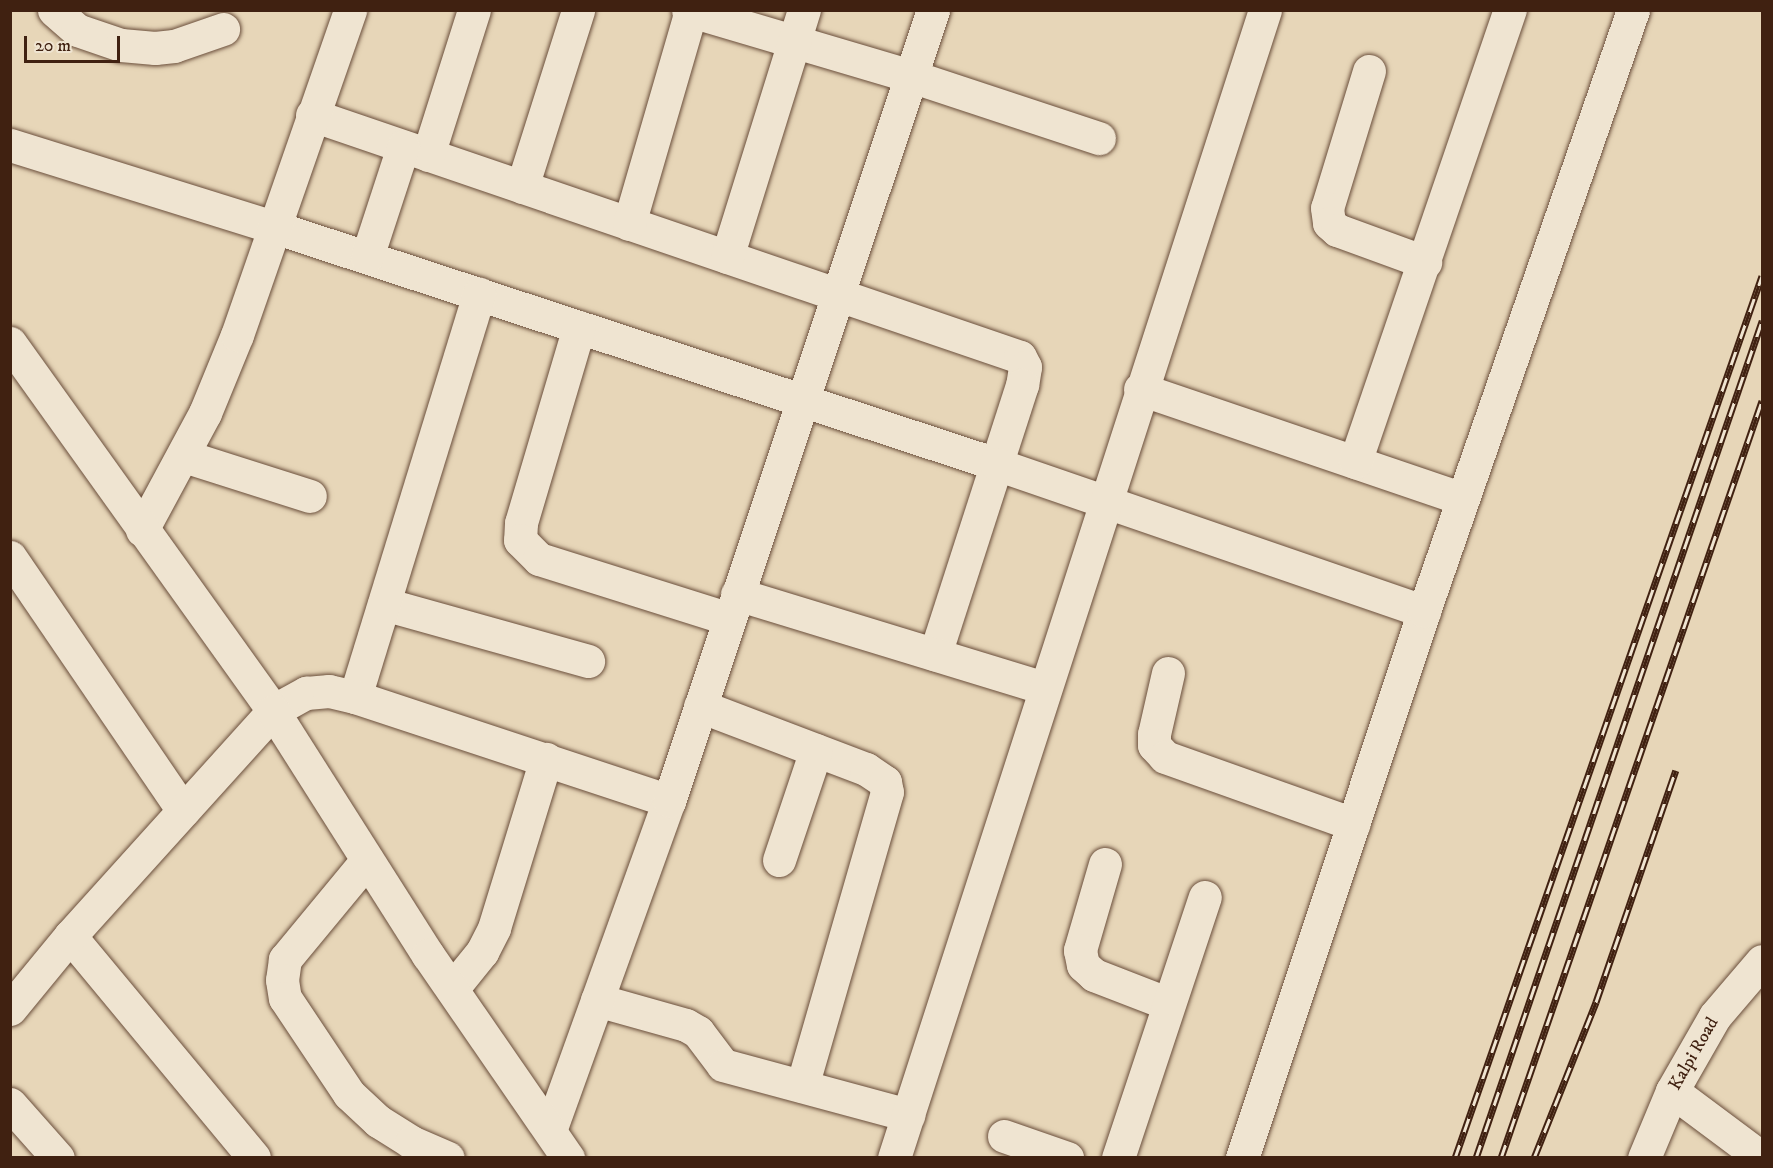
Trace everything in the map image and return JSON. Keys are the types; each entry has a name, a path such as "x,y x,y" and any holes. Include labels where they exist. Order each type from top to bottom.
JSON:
{"street":[{"path":"142,530 184,456 237,334 350,10"},
{"path":"367,257 415,151 474,10"},
{"path":"522,187 578,10"},
{"path":"727,257 804,10"},
{"path":"551,1128 669,801 933,10"},
{"path":"894,1158 1264,10"},
{"path":"1355,462 1510,10"},
{"path":"1242,1158 1424,611 1633,10"},
{"path":"56,11 77,30 98,38 155,48 223,28"},
{"path":"629,224 690,11 911,76 1099,138"},
{"path":"1369,70 1327,208 1329,223 1337,230 1425,262"},
{"path":"312,116 1020,357 1025,368 1022,385 935,654"},
{"path":"10,146 367,257 996,464 1424,611"},
{"path":"355,697 479,294"},
{"path":"579,327 521,523 520,540 526,550 539,559 935,654 1046,688"},
{"path":"10,343 273,711 452,989 551,1128 568,1158"},
{"path":"1140,389 1463,499"},
{"path":"184,456 310,496"},
{"path":"10,557 183,811"},
{"path":"384,604 588,660"},
{"path":"1168,673 1154,734 1154,745 1164,757 1353,824"},
{"path":"10,1010 70,936 273,711 306,693 329,691 355,697 669,801"},
{"path":"700,706 878,775 887,792 802,1086"},
{"path":"779,860 816,750"},
{"path":"452,989 482,952 494,928 546,759"},
{"path":"367,860 300,936 285,959 285,998 349,1094 387,1127 448,1158"},
{"path":"1106,864 1080,950 1083,965 1094,975 1169,1004"},
{"path":"1118,1158 1205,897"},
{"path":"70,936 254,1158"},
{"name":"Kalpi Road","path":"1644,1158 1672,1091 1715,1016 1762,962"},
{"path":"597,1000 686,1025 698,1032 723,1065 908,1115"},
{"path":"1672,1091 1762,1158"},
{"path":"10,1104 58,1158"},
{"path":"1004,1136 1067,1158"}],"railway":[{"path":"1455,1158 1762,276"},
{"path":"1476,1158 1762,321"},
{"path":"1501,1158 1762,401"},
{"path":"1534,1158 1596,1002 1676,770"}]}
